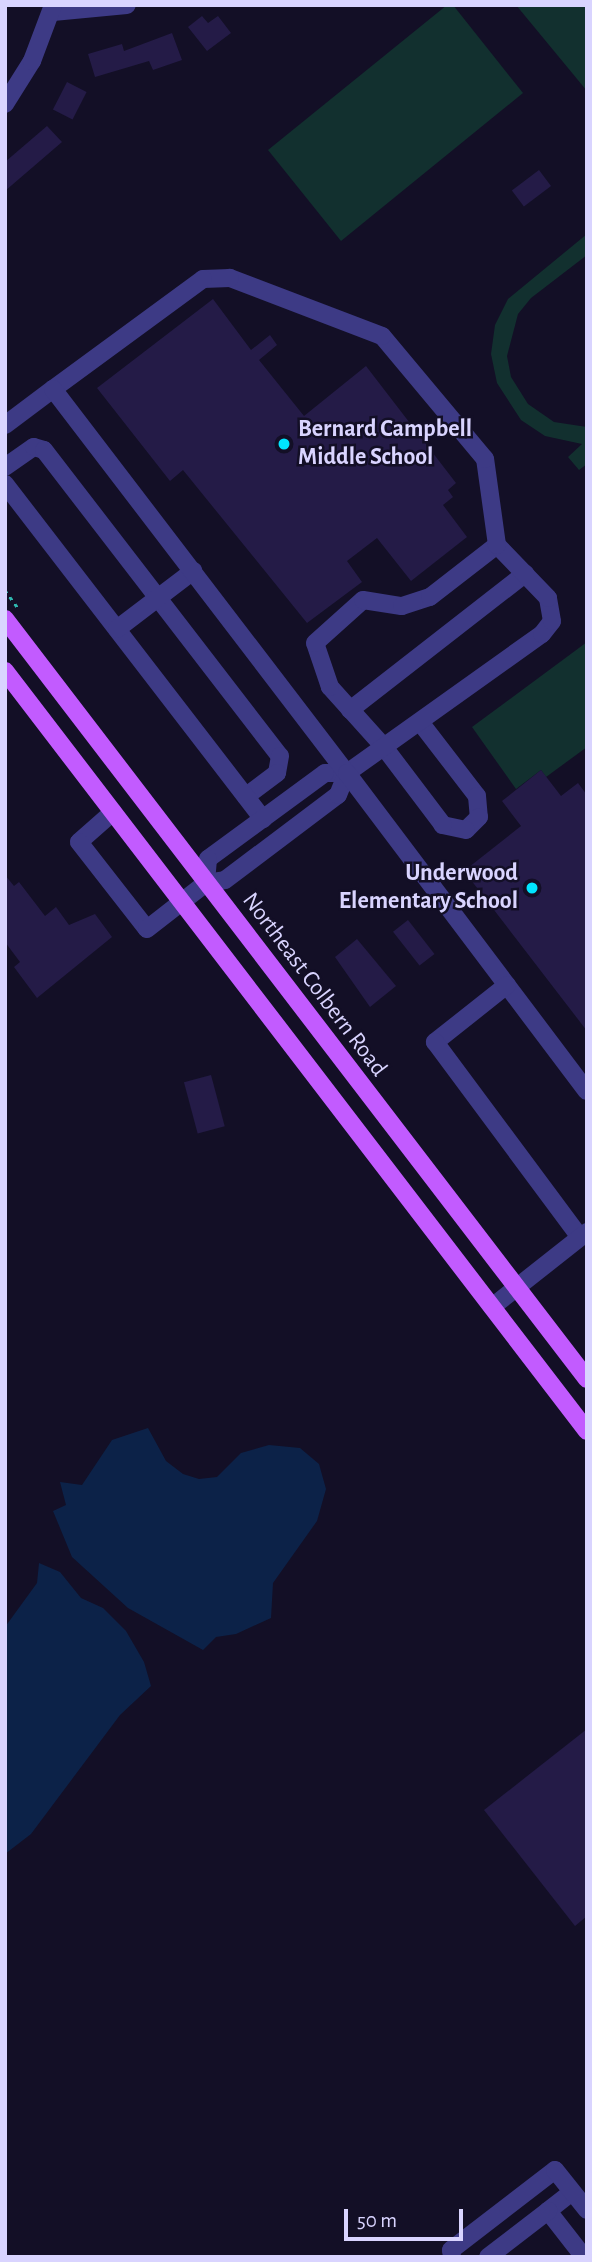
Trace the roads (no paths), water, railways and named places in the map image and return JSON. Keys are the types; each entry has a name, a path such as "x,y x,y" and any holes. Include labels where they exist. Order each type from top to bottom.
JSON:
{"main road":[{"name":"Northeast Colbern Road","path":"5,619 587,1379"},
{"path":"5,671 587,1431"}],"street":[{"path":"5,104 32,61 53,8 127,5"},
{"path":"5,425 203,279 230,278 382,336 485,460 497,545 548,598 552,621 542,634 347,773 338,795 225,880 206,883 147,929 79,842 113,812"},
{"path":"53,388 587,1091"},
{"path":"5,467 34,447 44,450 280,756 277,773 246,796"},
{"path":"5,484 263,819"},
{"path":"419,722 477,796 480,807 473,825 459,831 443,825 384,747 330,687 316,643 336,620 363,600 402,606 430,597 497,545"},
{"path":"117,629 192,571"},
{"path":"346,706 525,574"},
{"path":"206,883 208,859 325,773 347,773"},
{"path":"492,1307 584,1235 435,1042 507,985"},
{"path":"452,2257 451,2250 555,2170 587,2210"},
{"path":"488,2257 572,2192"},
{"path":"548,2211 584,2257"}],"water":[{"path":"148,1428 166,1461 183,1474 199,1479 217,1477 241,1453 269,1445 300,1448 319,1464 326,1489 317,1521 273,1583 271,1618 236,1634 216,1637 203,1650 128,1608 72,1557 53,1511 66,1505 60,1482 82,1485 112,1440"},
{"path":"39,1563 60,1572 81,1598 103,1608 126,1631 144,1662 151,1686 120,1715 31,1834 5,1854 5,1627 37,1583"}],"place":[{"name":"Bernard Campbell Middle School","path":"284,444"},
{"name":"Underwood Elementary School","path":"532,888"}]}
